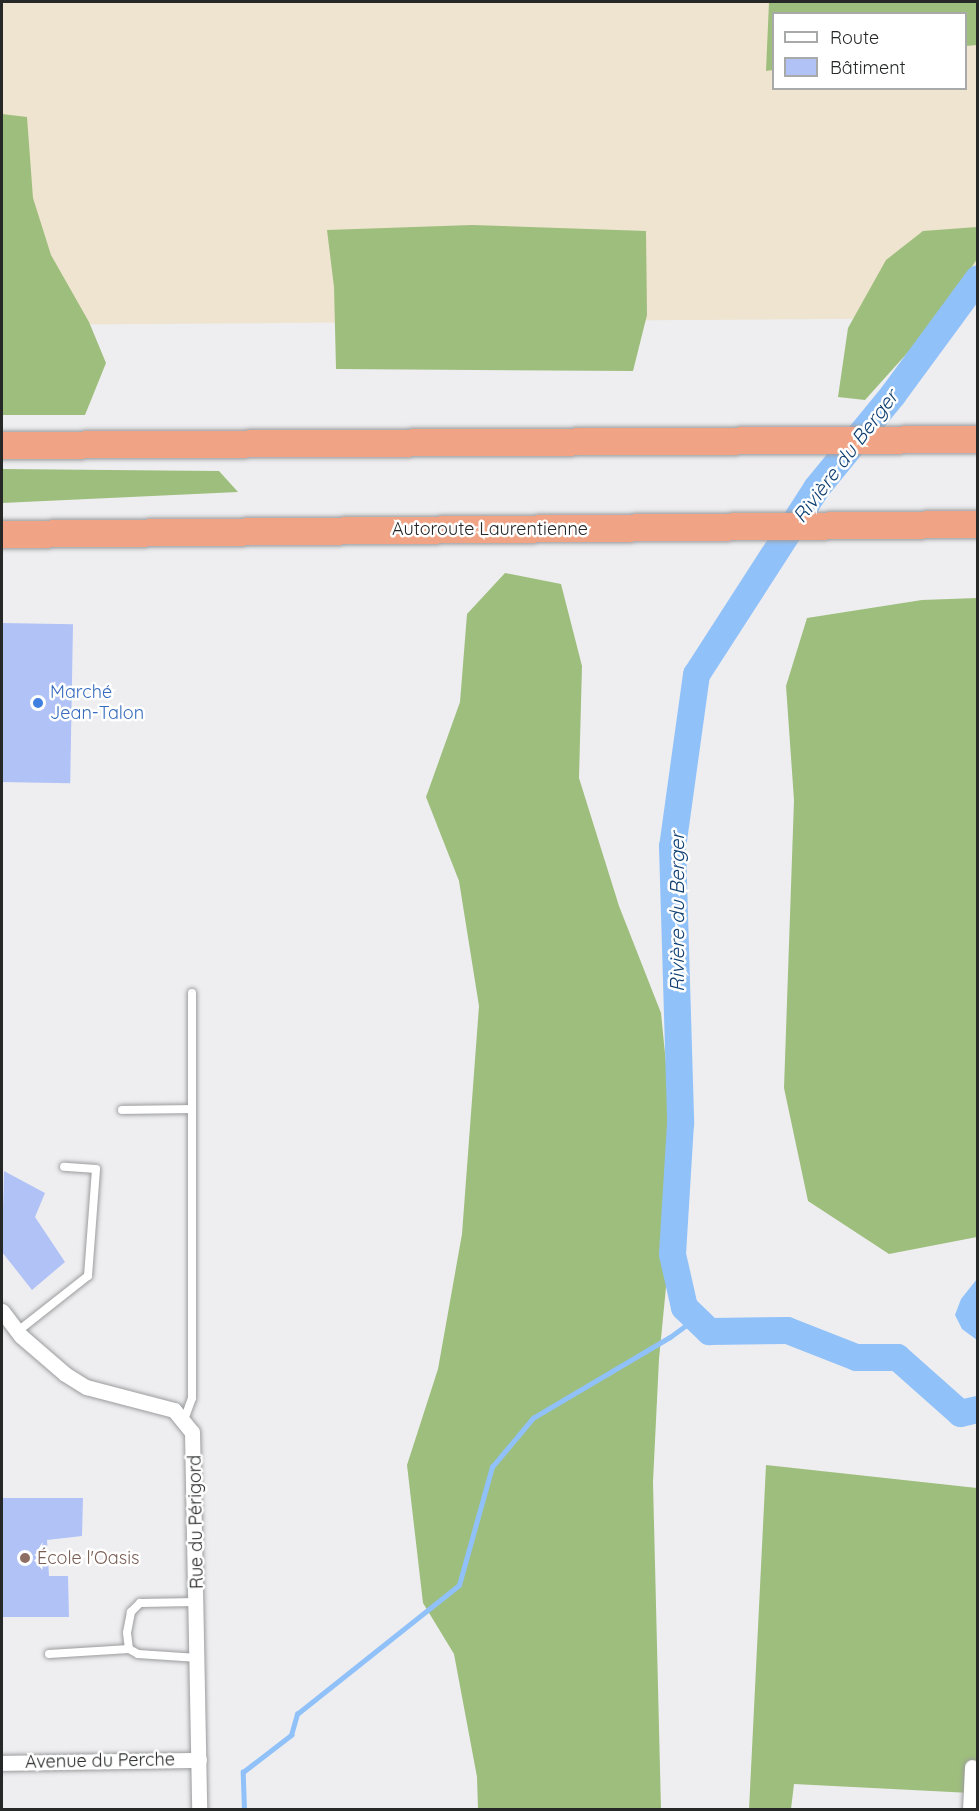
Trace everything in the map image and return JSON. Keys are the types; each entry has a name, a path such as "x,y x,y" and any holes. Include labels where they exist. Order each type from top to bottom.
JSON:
{"highway":[{"path":"2,445 978,439"},
{"name":"Autoroute Laurentienne","path":"2,534 978,524"}],"street":[{"path":"2,1311 44,1358 87,1387 174,1410 184,1420"},
{"name":"Rue du Périgord","path":"184,1420 192,1432 195,1446 199,1809"},
{"name":"Avenue du Perche","path":"2,1763 199,1760"},
{"path":"970,1809 972,1767"}],"lane":[{"path":"184,1420 192,1398 190,1109 192,993"},
{"path":"122,1110 190,1109"},
{"path":"18,1331 88,1276 96,1169 63,1167"},
{"path":"129,1649 128,1622 140,1603 197,1602"},
{"path":"49,1654 129,1649 138,1653 198,1658"}],"shaded area":[{"path":"2,2 977,2 977,283 952,318 2,325"}],"green space":[{"path":"769,2 977,2 977,45 967,46 967,12 772,12 772,70 766,71"},
{"path":"2,114 27,117 33,198 51,255 89,322 106,363 85,415 2,415"},
{"path":"472,225 646,231 647,315 633,371 336,369 334,287 327,230"},
{"path":"977,227 977,259 936,321 865,400 838,397 848,328 886,260 923,231"},
{"path":"2,469 219,471 238,492 2,503"},
{"path":"505,573 561,584 582,666 579,778 619,906 661,1013 677,1174 659,1359 653,1482 661,1809 478,1809 477,1777 454,1654 423,1603 407,1465 438,1369 462,1234 479,1006 459,881 426,797 460,702 467,614"},
{"path":"977,598 977,1237 889,1254 808,1201 784,1088 794,800 786,686 807,618 922,600"},
{"path":"766,1465 977,1488 978,1767 971,1793 794,1784 791,1809 749,1810"}],"water":[{"path":"977,1279 977,1340 962,1329 955,1315 961,1299"}],"building":[{"name":"Marché Jean-Talon","path":"2,623 73,624 70,783 2,782"},
{"path":"4,1171 45,1193 35,1217 65,1262 32,1290 2,1252"},
{"name":"École l'Oasis","path":"2,1498 83,1498 82,1536 47,1540 49,1576 68,1576 69,1617 2,1617"}],"waterway":[{"name":"Rivière du Berger","path":"978,278 892,395 816,488 696,674 672,846 680,1123 672,1254 684,1307 709,1331 787,1330 856,1357 897,1357 960,1413 978,1409"},
{"path":"244,1810 243,1772 291,1735 297,1714 459,1585 492,1467 533,1418 670,1337 696,1318"}],"place":[{"name":"Marché Jean-Talon","path":"38,703"},
{"name":"École l'Oasis","path":"25,1558"}]}
